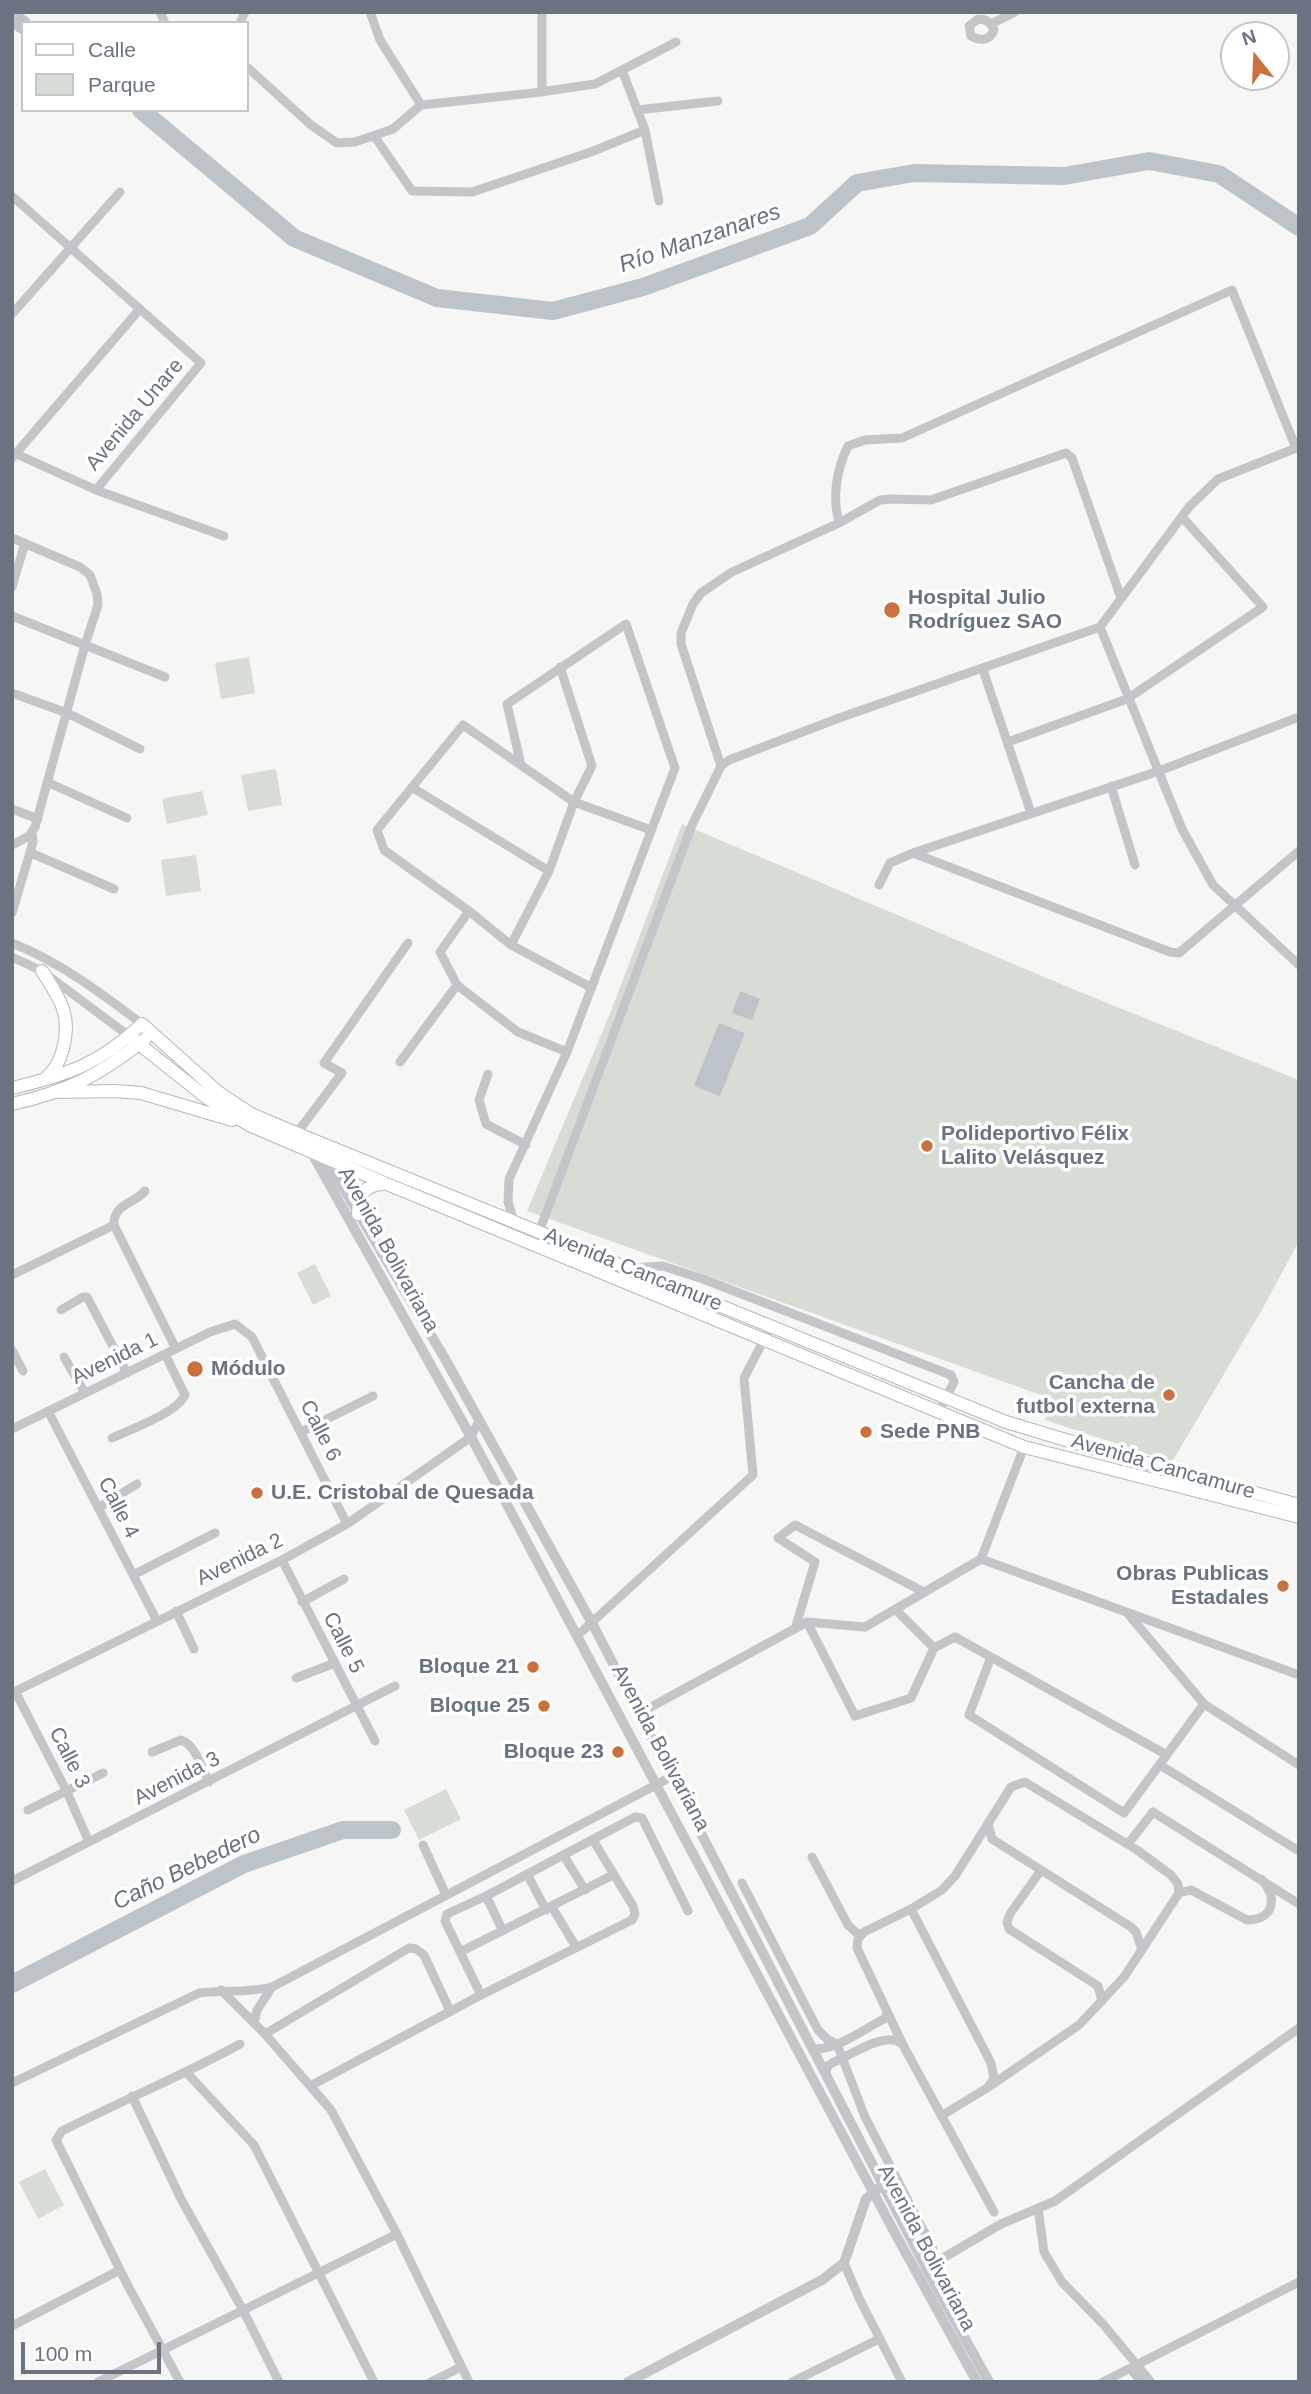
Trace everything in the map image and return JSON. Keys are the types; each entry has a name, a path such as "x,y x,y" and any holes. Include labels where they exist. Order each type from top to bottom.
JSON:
{"main road":[{"path":"42,971 60,999 67,1027 62,1055 54,1071 43,1081"},
{"name":"Avenida Cancamure","path":"142,1024 218,1092 251,1114 300,1134 326,1159 1024,1447 1299,1517"},
{"path":"12,1104 84,1082 135,1039 142,1024"},
{"path":"12,1088 75,1071 135,1039 152,1034"},
{"name":"Avenida Cancamure","path":"135,1039 207,1098 249,1125 514,1221 1006,1422 1299,1505"},
{"path":"54,1092 141,1093 249,1125"},
{"path":"358,1214 363,1191 369,1186 387,1184"}],"street":[{"path":"370,12 380,40 421,105"},
{"path":"542,12 542,92"},
{"path":"991,23 1014,12"},
{"path":"248,68 312,125 337,143 355,142 393,129 421,105 595,84 676,42"},
{"path":"622,70 645,130 659,201"},
{"path":"637,110 718,101"},
{"path":"374,137 412,191 472,192 591,152 645,130"},
{"path":"12,314 120,192"},
{"path":"12,197 139,310 13,455 96,490 224,536"},
{"path":"539,1232 692,825 722,766 737,756 839,718 1100,627 1181,517 1218,479 1297,447 1232,290 902,438 865,440 848,446 835,481 835,509 839,523"},
{"name":"Avenida Unare","path":"96,490 201,363 139,310"},
{"path":"722,766 681,644 681,633 693,604 701,593 732,572 839,523 880,500 931,500 1066,453 1072,458 1121,598"},
{"path":"1008,742 1128,699 1263,607 1181,517"},
{"path":"12,538 80,567 90,575 95,584 98,605 38,818 32,832 12,845"},
{"path":"12,587 25,542"},
{"path":"12,616 165,677"},
{"path":"514,1221 508,1202 509,1179 567,1052 675,768 626,624 507,704 521,765"},
{"path":"1100,627 1194,853 1213,885 1299,965"},
{"path":"511,945 549,871 592,765 560,667"},
{"path":"983,670 1031,813"},
{"path":"12,693 67,713 139,749"},
{"path":"879,885 890,863 913,853 1159,771 1299,717"},
{"path":"592,988 511,945 384,849 377,830 463,725 575,802 651,830"},
{"path":"48,783 127,818"},
{"path":"1111,786 1135,865"},
{"path":"413,788 549,871"},
{"path":"12,809 38,818"},
{"path":"12,913 31,853 34,838 32,832"},
{"path":"913,853 1170,952 1179,953 1299,851"},
{"path":"31,853 114,889"},
{"path":"469,911 440,952 457,985 518,1032 567,1052"},
{"name":"Avenida Cancamure","path":"12,943 45,956 142,1024"},
{"path":"300,1134 341,1073 324,1063 408,943"},
{"name":"Avenida Cancamure","path":"12,957 42,971 135,1039"},
{"path":"400,1062 457,985"},
{"path":"488,1074 479,1100 486,1124 526,1144"},
{"name":"Avenida Bolivariana","path":"313,1147 578,1634 977,2382"},
{"name":"Avenida Bolivariana","path":"326,1159 489,1438 592,1623 926,2267 989,2382"},
{"path":"145,1191 139,1198 119,1209 114,1216 114,1225 176,1349"},
{"path":"12,1275 114,1225"},
{"path":"591,1268 597,1255"},
{"path":"628,1268 663,1266 704,1279 951,1375 954,1382 939,1411"},
{"path":"61,1310 83,1297 88,1297 127,1373"},
{"name":"Avenida 1","path":"12,1429 210,1332 234,1324"},
{"name":"Calle 6","path":"234,1324 252,1337 347,1524"},
{"path":"578,1634 753,1475 744,1378 771,1326"},
{"path":"12,1350 23,1371"},
{"path":"112,1438 171,1410 184,1399 185,1395 165,1354"},
{"path":"64,1357 85,1392"},
{"path":"301,1432 373,1396"},
{"name":"Calle 4","path":"48,1412 157,1621"},
{"path":"479,1421 471,1437 489,1438"},
{"name":"Avenida 2","path":"14,1692 282,1560 347,1524 471,1437"},
{"path":"638,1714 807,1622 865,1627 981,1559 1024,1447"},
{"path":"1091,1464 1096,1449"},
{"path":"98,1508 137,1484"},
{"path":"795,1629 815,1562 778,1538 795,1525 924,1592"},
{"path":"133,1575 215,1533"},
{"path":"981,1559 1299,1675"},
{"name":"Calle 5","path":"282,1560 374,1741"},
{"path":"302,1602 344,1579"},
{"path":"895,1609 934,1648"},
{"path":"176,1611 194,1649"},
{"path":"1127,1612 1205,1704 1299,1765"},
{"path":"807,1622 855,1716 911,1698 934,1648 955,1637 1167,1755"},
{"path":"991,1657 969,1715 1124,1813 1205,1704"},
{"path":"296,1678 335,1662"},
{"name":"Avenida 3","path":"12,1881 396,1686"},
{"name":"Calle 3","path":"14,1692 66,1790 89,1842"},
{"path":"152,1752 185,1740 192,1747 209,1782"},
{"path":"1160,1765 1299,1851"},
{"path":"27,1810 103,1773"},
{"path":"12,2083 199,1993 221,1990 244,1992 272,1987 671,1777"},
{"path":"941,2116 988,2088 1079,2025 1124,1977 1179,1893 1178,1884 1171,1875 1128,1844 1026,1782 1011,1787 956,1875 942,1890 873,1927 860,1936 857,1948 903,2045 941,2116 994,2212"},
{"path":"1128,1844 1153,1812 1299,1904"},
{"path":"481,1995 444,1917 635,1817 642,1818 688,1911"},
{"path":"988,1824 992,1839"},
{"path":"978,1841 992,1839 1136,1932 1142,1950"},
{"path":"312,2085 481,1995 632,1920 635,1914 633,1906 593,1840"},
{"path":"423,1845 446,1895"},
{"path":"564,1856 585,1890"},
{"path":"812,1857 848,1925 860,1936"},
{"path":"1041,1870 1010,1914 1007,1922 1009,1929 1098,1986 1102,2001"},
{"path":"527,1874 576,1947"},
{"path":"460,1952 613,1875"},
{"path":"1179,1893 1191,1890 1252,1921 1262,1917 1272,1904 1272,1893 1261,1879"},
{"path":"742,1883 818,2030 837,2044 865,2117 933,2249"},
{"path":"486,1896 503,1931"},
{"path":"911,1909 991,2063 993,2079 988,2088"},
{"path":"1136,1932 1156,1929"},
{"path":"265,2034 409,1948 424,1955 450,2011"},
{"path":"254,2023 257,2010 272,1987"},
{"path":"221,1990 312,2085 331,2110 397,2234 469,2382"},
{"path":"812,2048 824,2049 837,2044 884,2019 887,2014"},
{"path":"926,2267 1001,2224 1055,2201 1299,2028"},
{"path":"826,2074 827,2067 888,2038 899,2040 903,2045"},
{"path":"180,2382 120,2270 56,2140 62,2130 187,2073 240,2045"},
{"path":"187,2073 254,2145 374,2382"},
{"path":"132,2096 181,2199 243,2310 279,2382"},
{"path":"628,2382 822,2280 844,2263 861,2211 873,2191 884,2185"},
{"path":"1038,2208 1044,2252 1062,2282 1103,2324 1151,2382"},
{"path":"98,2382 397,2234"},
{"path":"844,2263 902,2382"},
{"path":"12,2326 120,2270"},
{"path":"1103,2382 1299,2282"},
{"path":"792,2382 879,2339"},
{"path":"431,2382 461,2367"}],"green space":[{"path":"249,657 255,693 221,699 215,663"},
{"path":"276,769 282,805 248,811 241,775"},
{"path":"202,791 208,815 167,824 162,799"},
{"name":"Polideportivo Félix Lalito Velásquez","path":"682,824 1075,990 1299,1080 1299,1241 1263,1308 1172,1462 1045,1420 1052,1399 527,1211 611,1011"},
{"path":"196,855 201,891 166,896 161,860"},
{"path":"315,1264 331,1296 313,1305 297,1273"},
{"path":"446,1789 461,1819 419,1840 404,1810"},
{"path":"45,2169 64,2205 38,2219 19,2182"}],"shaded area":[{"path":"740,991 760,999 752,1020 732,1013"},
{"path":"719,1023 745,1033 720,1096 694,1086"}],"waterway":[{"name":"Río Manzanares","path":"12,17 21,24"},
{"name":"Río Manzanares","path":"143,112 294,238 437,298 553,311 643,287 810,226 857,183 914,173 1064,176 1149,161 1219,174 1299,227"},
{"name":"Caño Bebedero","path":"12,1984 244,1864 343,1830 392,1830"},
{"path":"1132,2370 1143,2382"}],"place":[{"name":"Hospital Julio Rodríguez SAO","path":"892,610"},
{"name":"Polideportivo Félix Lalito Velásquez","path":"927,1146"},
{"name":"Módulo","path":"195,1369"},
{"name":"Cancha de futbol externa","path":"1169,1395"},
{"name":"Sede PNB","path":"866,1432"},
{"name":"U.E. Cristobal de Quesada","path":"257,1493"},
{"name":"Obras Publicas Estadales","path":"1283,1586"},
{"name":"Bloque 21","path":"533,1667"},
{"name":"Bloque 25","path":"544,1706"},
{"name":"Bloque 23","path":"618,1752"}]}
